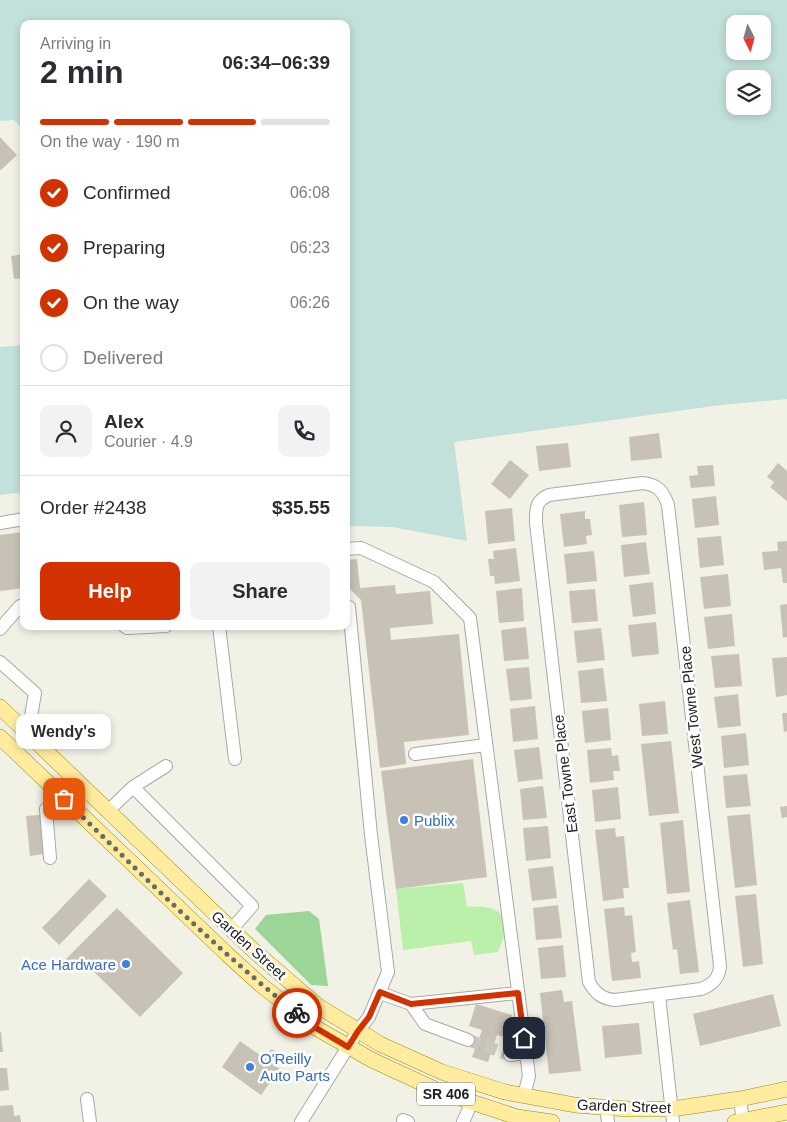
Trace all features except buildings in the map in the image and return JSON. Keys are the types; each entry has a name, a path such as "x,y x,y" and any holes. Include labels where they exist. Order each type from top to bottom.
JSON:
{"main road":[{"name":"Garden Street","path":"0,707 231,930 318,1006 380,1044 442,1072 505,1092 575,1105 607,1115 628,1109 672,1115 787,1089"},
{"name":"Garden Street","path":"2,742 260,984 316,1028 372,1060 441,1092 526,1120 552,1122"},
{"path":"53,788 83,806 98,811 108,811"},
{"path":"92,826 103,823 114,826 146,847"},
{"path":"740,1122 787,1112"}],"street":[{"name":"West Towne Place","path":"549,495 643,483 652,484 660,489 668,505 720,973 710,986 659,996"},
{"name":"East Towne Place","path":"549,495 541,498 536,508 536,523 590,982 593,989 607,1000 659,996"},
{"path":"0,523 20,520"},
{"path":"350,549 361,548 434,582 470,618 529,1076 524,1095"},
{"path":"0,629 20,606"},
{"path":"301,1122 358,1031 369,1017 388,972 371,835 350,617"},
{"path":"219,630 235,759"},
{"path":"0,662 35,693 28,734"},
{"path":"415,754 486,745"},
{"path":"108,811 133,787 166,766"},
{"path":"133,787 252,906 231,930"},
{"path":"46,809 50,858"},
{"path":"380,992 411,1004 518,993"},
{"path":"659,996 672,1115"},
{"path":"411,1004 425,1024 468,1040"},
{"path":"510,1055 526,1053"},
{"path":"87,1099 90,1122"},
{"path":"740,1099 740,1122"},
{"path":"463,1122 472,1102"}],"green space":[{"path":"463,883 467,907 489,908 497,911 502,916 505,930 498,952 474,955 471,941 403,950 396,889"},
{"path":"309,911 319,919 328,986 311,985 255,929 266,915"}],"shaded area":[{"path":"0,0 787,0 787,399 721,405 454,442 467,541 392,527 350,526 350,20 20,20 20,126 14,120 0,121"},
{"path":"20,345 20,492 0,495 0,347"}],"tunnel":[{"path":"468,1040 510,1055"}],"way so far":[{"path":"64,799 228,955 260,984 297,1013"}],"place":[{"name":"Wendy's","path":"64,799"},
{"name":"Publix","path":"404,820"},
{"name":"Ace Hardware","path":"126,964"},
{"name":"O'Reilly Auto Parts","path":"250,1067"}],"route":[{"path":"297,1013 316,1028 348,1047 369,1017 380,992 411,1004 518,993 524,1038"}]}
